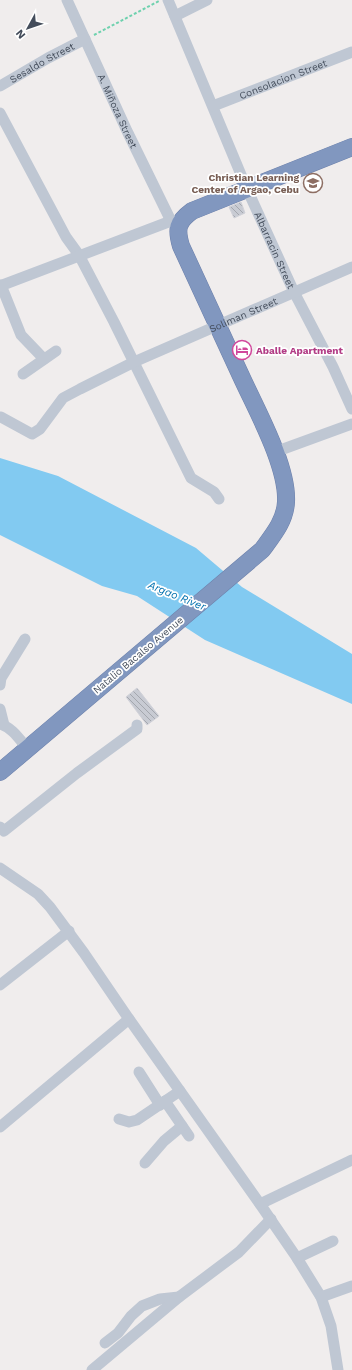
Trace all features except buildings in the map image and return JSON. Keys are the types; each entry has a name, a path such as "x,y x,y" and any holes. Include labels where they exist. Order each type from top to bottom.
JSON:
{"highway":[{"path":"175,223 192,211 352,147"},
{"name":"Natalio Bacalso Avenue","path":"0,772 262,550 274,534 282,518 286,502 285,484 275,452 181,246 175,223"}],"street":[{"name":"A. Miñoza Street","path":"67,0 175,223"},
{"name":"Albarracin Street","path":"168,0 247,189 294,292 333,367 352,409"},
{"path":"175,16 207,0"},
{"name":"Sesaldo Street","path":"0,86 48,58 85,39"},
{"name":"Consolacion Street","path":"213,106 352,52"},
{"path":"0,113 66,237 79,255 114,322 191,478 214,492 219,499"},
{"path":"44,359 21,335 0,286 79,255 175,223"},
{"name":"Soliman Street","path":"1,417 32,434 40,429 63,398 134,362 352,266"},
{"path":"23,374 56,351"},
{"path":"275,452 352,424"},
{"path":"0,685 1,678 25,639"},
{"path":"0,709 2,725 11,730 27,748"},
{"path":"0,827 4,831 136,729 137,725"},
{"path":"0,868 38,894 69,931 129,1019 271,1219 321,1298 331,1326 338,1370"},
{"path":"0,984 69,931"},
{"path":"0,1127 129,1019"},
{"path":"139,1072 189,1136"},
{"path":"119,1119 129,1122 137,1120 180,1091"},
{"path":"144,1163 164,1141 182,1126"},
{"path":"260,1204 352,1160"},
{"path":"92,1370 179,1297 239,1252 271,1219"},
{"path":"297,1258 333,1241"},
{"path":"321,1298 352,1286"},
{"path":"105,1343 118,1333 131,1316 142,1306 160,1299 179,1297"}],"path":[{"path":"85,39 162,0"}],"water":[{"name":"Argao River","path":"0,458 58,476 196,548 242,587 352,654 352,704 205,640 137,596 102,586 0,535"}],"place":[{"name":"Christian Learning Center of Argao, Cebu","path":"313,183"},
{"name":"Aballe Apartment","path":"242,350"}]}
